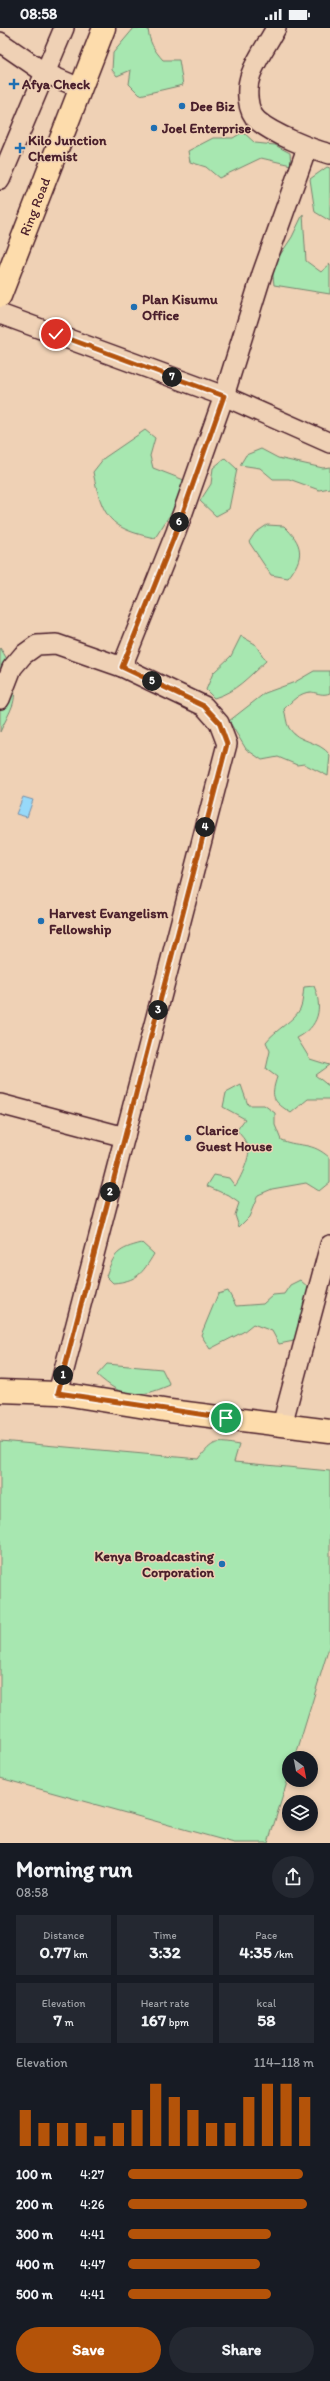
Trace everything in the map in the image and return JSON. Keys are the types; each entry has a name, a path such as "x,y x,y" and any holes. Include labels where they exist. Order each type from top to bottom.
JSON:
{"main road":[{"name":"Ring Road","path":"0,296 104,28"},
{"path":"0,1391 58,1393 330,1431"}],"street":[{"path":"0,180 64,28"},
{"path":"276,28 251,75 248,92 250,109 257,120 307,148 330,154"},
{"path":"0,42 45,72 80,88"},
{"path":"122,667 176,532 224,396 262,274 307,148"},
{"path":"0,314 224,396 330,443"},
{"path":"0,699 12,668 22,655 37,645 56,644 122,667 204,706 219,722 227,744 58,1393"},
{"path":"0,1104 125,1137"},
{"path":"282,1425 330,1245"}],"green space":[{"path":"134,28 148,28 152,46 163,60 179,60 183,85 140,95 129,84 131,70 117,76 112,70 113,53"},
{"path":"243,132 255,143 275,145 290,153 291,165 261,158 219,178 206,167 190,162 188,151 213,138 233,138"},
{"path":"327,167 330,168 330,221 315,212 310,179"},
{"path":"303,214 306,261 321,272 330,264 330,294 274,285 272,267 292,237"},
{"path":"145,430 155,438 150,456 153,468 184,480 175,507 155,538 127,530 110,518 104,510 100,500 93,472 104,458"},
{"path":"261,449 278,458 323,468 330,467 330,488 319,490 289,479 273,479 260,468 240,465 246,455"},
{"path":"225,458 237,469 229,509 216,516 200,501 211,484 213,468"},
{"path":"267,525 284,526 298,545 300,551 297,564 288,578 271,575 249,542 255,533"},
{"path":"241,636 255,644 266,661 236,688 214,698 206,690 213,673 231,656"},
{"path":"0,648 10,667 15,690 13,704 0,732"},
{"path":"314,671 330,671 330,693 323,694 307,692 296,698 284,709 288,726 293,733 320,747 330,755 328,776 304,764 297,765 278,757 262,760 246,749 229,721 265,693 295,682"},
{"path":"314,986 318,1002 317,1016 310,1028 297,1038 310,1059 329,1065 315,1075 330,1087 330,1099 308,1099 291,1113 280,1105 275,1098 274,1090 277,1077 266,1069 270,1051 266,1042 300,1009 304,987"},
{"path":"241,1085 248,1105 264,1105 275,1113 275,1125 281,1140 317,1149 330,1158 330,1182 319,1191 306,1183 272,1189 258,1195 249,1217 239,1227 235,1215 239,1203 229,1196 207,1186 214,1175 229,1178 235,1186 247,1161 249,1150 248,1146 237,1130 245,1119 223,1107 226,1093"},
{"path":"142,1243 154,1254 146,1267 133,1278 113,1283 106,1276 115,1257 127,1247"},
{"path":"300,1280 309,1288 302,1322 294,1341 279,1344 272,1331 253,1324 243,1332 210,1349 201,1335 218,1294 228,1291 236,1306 263,1304 273,1295 284,1294 290,1285"},
{"path":"107,1364 162,1369 170,1385 148,1393 131,1394 123,1392 115,1389 97,1375"},
{"path":"0,1441 199,1459 212,1445 216,1443 225,1443 239,1445 234,1462 330,1471 330,1644 297,1751 282,1751 282,1787 286,1787 268,1843 234,1843 0,1778"}],"water":[{"path":"23,797 33,800 27,817 16,814"}],"place":[{"name":"Afya Check","path":"14,84"},
{"name":"Dee Biz","path":"182,106"},
{"name":"Joel Enterprise","path":"154,128"},
{"name":"Kilo Junction Chemist","path":"20,148"},
{"name":"Plan Kisumu Office","path":"134,307"},
{"name":"Harvest Evangelism Fellowship","path":"41,921"},
{"name":"Clarice Guest House","path":"188,1138"},
{"name":"Kenya Broadcasting Corporation","path":"222,1564"}],"route":[{"path":"56,334 224,396 176,532 122,667 204,706 219,722 227,744 58,1393 170,1411 226,1418"}]}
